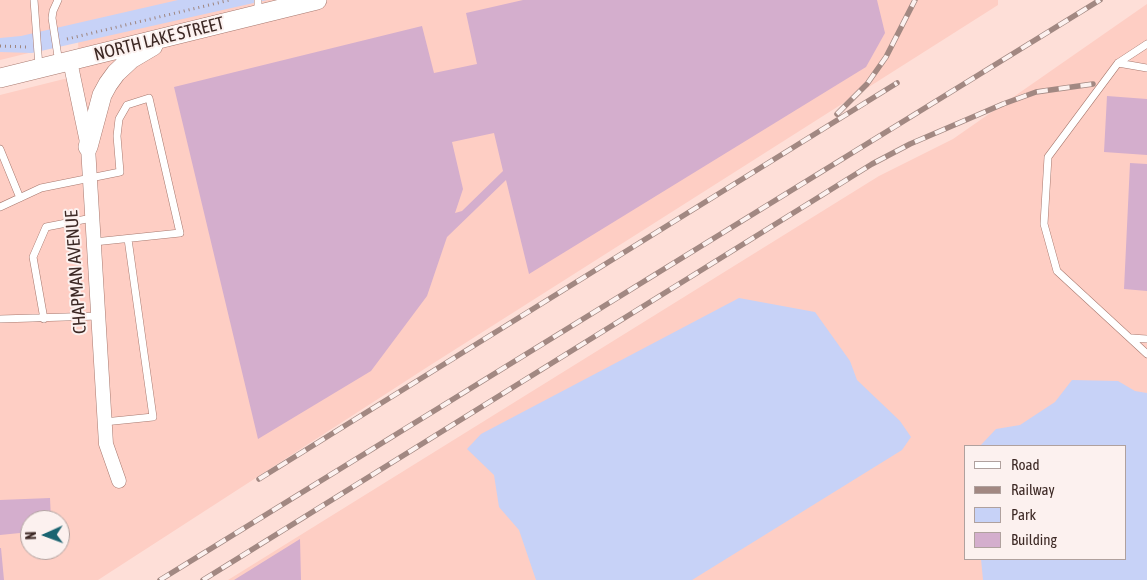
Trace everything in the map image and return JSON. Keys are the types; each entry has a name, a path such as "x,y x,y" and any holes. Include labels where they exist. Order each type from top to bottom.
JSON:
{"main road":[{"name":"NORTH LAKE STREET","path":"0,78 169,36 258,7 317,0"},
{"path":"88,147 102,95 112,79 132,59 169,36"}],"street":[{"name":"CHAPMAN AVENUE","path":"64,63 88,147 104,422 106,444 118,481"}],"lane":[{"path":"34,0 39,69"},
{"path":"58,0 52,11 52,18 64,63"},
{"path":"1147,44 1118,63 1048,157 1044,224 1057,271 1147,354"},
{"path":"1118,63 1147,68"},
{"path":"0,207 42,188 120,172 119,119 127,105 149,98 180,233 94,242"},
{"path":"0,149 20,198"},
{"path":"44,319 33,257 46,227 92,218"},
{"path":"104,422 153,417 128,238"},
{"path":"0,319 98,316"},
{"path":"1131,338 1147,339"}],"path":[{"path":"72,38 230,0"},
{"path":"0,46 26,47"}],"shaded area":[{"path":"0,0 998,0 998,5 429,366 98,580 0,580 0,95 80,75 78,41 0,60"},
{"path":"1147,4 1147,580 228,580 879,176 953,139"}],"green space":[{"path":"178,0 267,0 32,53 0,52 0,38 21,36"},
{"path":"739,298 815,312 850,361 857,380 900,421 911,437 902,450 692,580 536,580 519,530 499,507 494,475 467,449 481,434"},
{"path":"1072,380 1118,381 1135,391 1147,393 1147,580 983,580 981,560 1127,560 1127,445 981,445 996,429 1020,425 1055,402"}],"building":[{"path":"523,0 877,0 885,33 866,67 529,274 506,180 447,237 427,296 371,371 258,439 174,87 422,26 434,73 477,64 466,13","holes":["494,133 503,171 462,211 455,213 463,189 452,142"]},
{"path":"1107,96 1147,99 1147,155 1104,152"},
{"path":"1130,163 1147,164 1147,291 1124,289"},
{"path":"50,498 51,510 20,510 20,533 0,535 0,500"},
{"path":"300,539 301,580 234,580"},
{"path":"1,548 4,580 0,580"}],"railway":[{"path":"837,114 867,84 886,57 915,0"},
{"path":"160,580 1100,0"},
{"path":"259,479 897,83"},
{"path":"203,580 872,164 910,144 1036,92 1093,84"}]}
